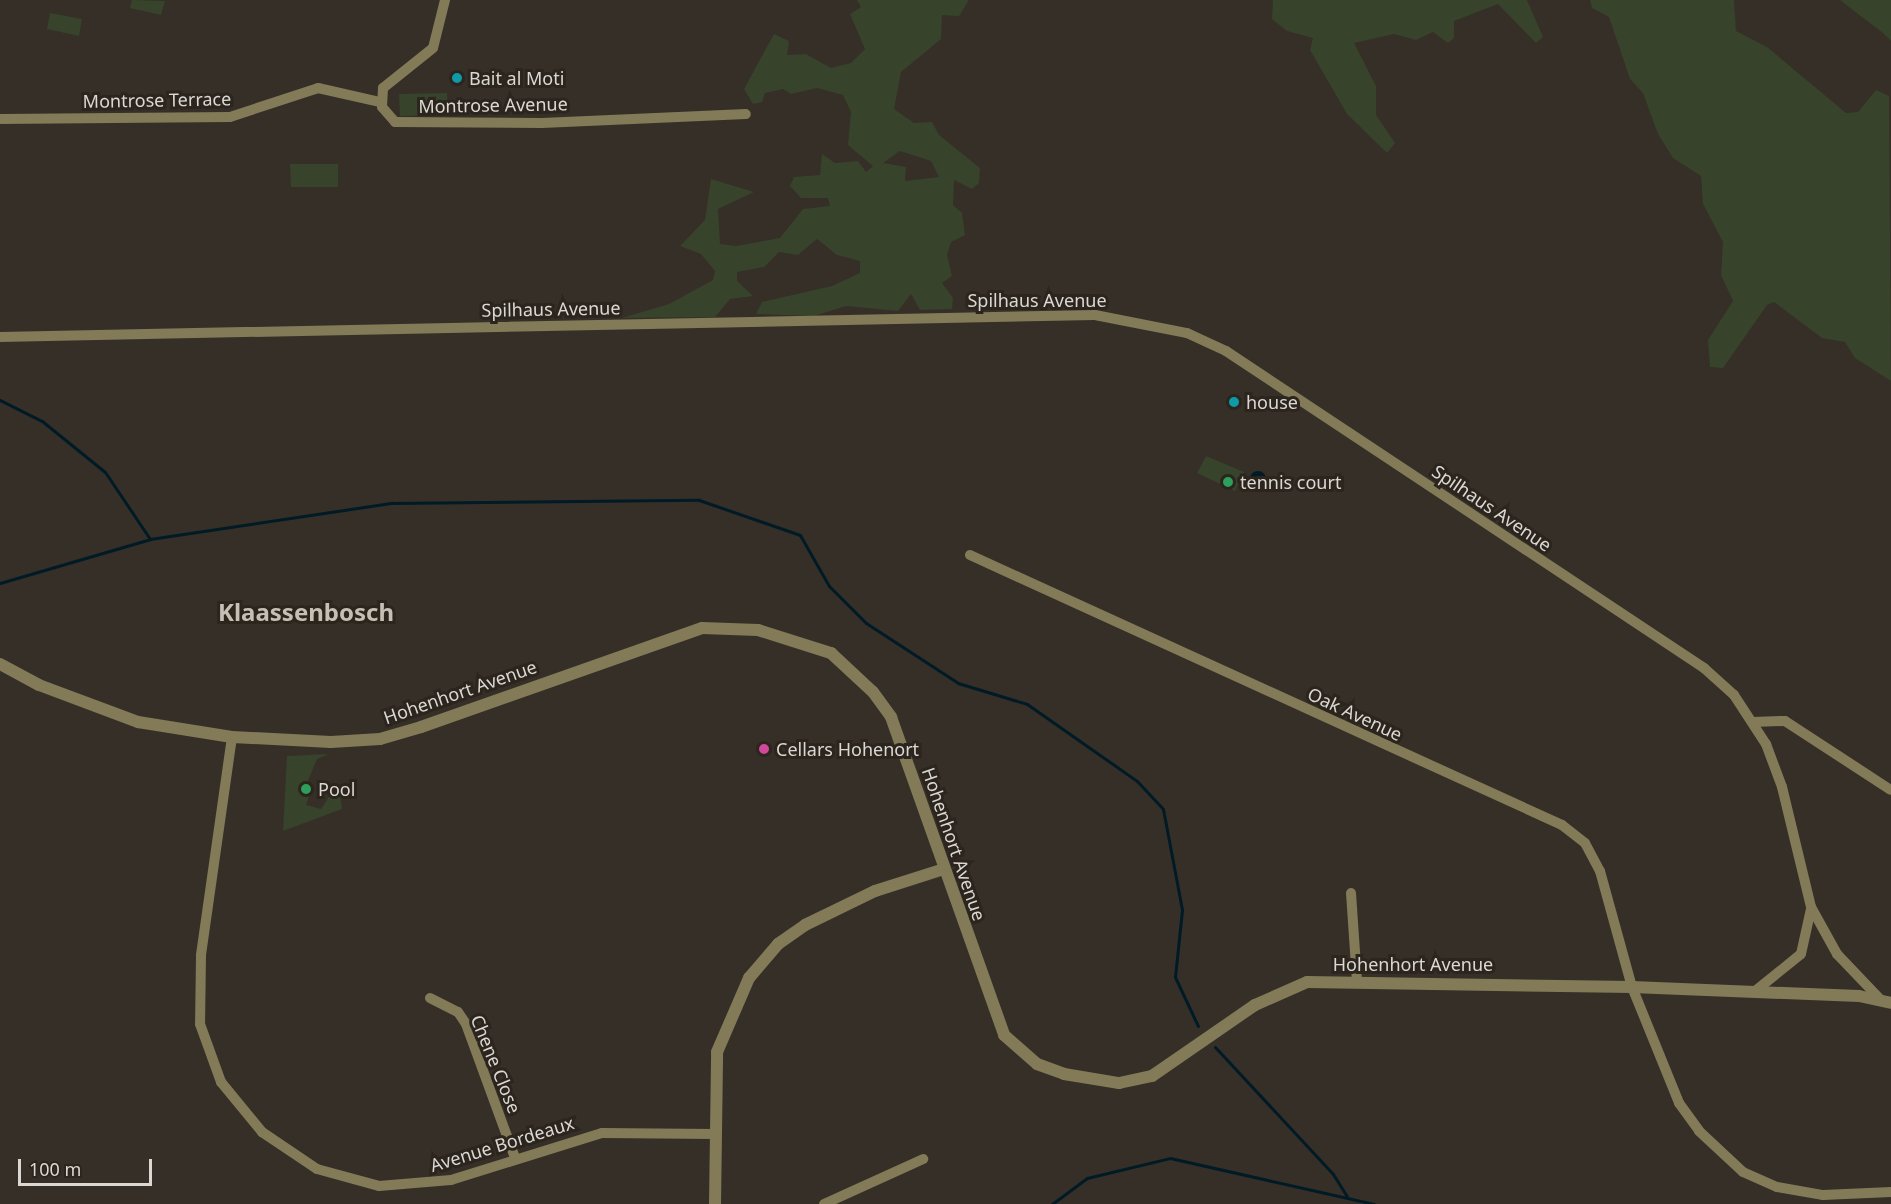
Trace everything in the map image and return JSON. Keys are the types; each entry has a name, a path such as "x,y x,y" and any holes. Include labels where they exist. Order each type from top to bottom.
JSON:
{"street":[{"path":"381,102 387,80 433,48 445,0"},
{"name":"Montrose Terrace","path":"0,119 230,117 318,88 381,102"},
{"name":"Montrose Avenue","path":"381,102 387,116 401,123 746,114"},
{"name":"Spilhaus Avenue","path":"0,337 1095,315 1142,321 1226,351 1704,668 1734,695 1753,722 1782,787 1811,907 1837,954 1879,998"},
{"name":"Oak Avenue","path":"970,555 1562,825 1585,843 1600,871 1632,987 1679,1103 1699,1131 1743,1172 1777,1187 1823,1195 1891,1192"},
{"name":"Hohenhort Avenue","path":"0,664 50,690 138,722 232,737 331,742 380,739 670,635 702,628 758,630 831,653 873,692 897,732 1004,1035 1037,1064 1064,1074 1134,1083 1170,1066 1275,993 1307,982 1632,987 1879,998 1891,1003"},
{"path":"1753,722 1785,721 1891,790"},
{"name":"Avenue Bordeaux","path":"232,737 199,979 200,1024 221,1082 239,1109 288,1153 348,1181 414,1185 452,1180 515,1158 602,1133 714,1134"},
{"path":"715,1204 714,1134 719,1043 736,999 760,965 805,925 875,891 944,869"},
{"path":"1351,893 1357,981"},
{"name":"Spilhaus Avenue","path":"1754,992 1801,954 1811,907"},
{"name":"Chene Close","path":"430,998 458,1012 466,1024 515,1158"},
{"path":"824,1204 923,1159"}],"green space":[{"path":"132,0 165,1 161,15 130,8"},
{"path":"857,0 969,0 959,16 942,15 941,39 901,72 894,109 914,123 932,122 939,135 980,168 979,183 972,189 954,180 953,205 962,213 965,235 951,242 947,255 952,276 942,283 953,298 952,309 920,310 911,294 898,311 846,306 814,316 756,314 762,302 832,286 860,273 860,261 837,255 817,239 798,255 779,252 764,267 737,272 737,281 753,296 730,299 715,317 622,318 669,304 713,280 715,271 701,254 680,246 705,220 711,179 754,192 718,209 720,244 736,246 780,238 803,209 830,206 828,198 801,198 790,186 794,177 820,175 822,154 835,163 858,161 866,172 873,166 848,145 851,112 843,95 817,88 791,94 783,89 765,93 762,102 753,104 744,89 774,34 789,41 787,55 806,54 831,68 851,63 865,49 850,14 861,7","holes":["900,151 931,161 939,177 905,181 906,167 883,163"]},
{"path":"1273,0 1527,0 1543,37 1536,43 1498,4 1454,21 1454,38 1448,43 1433,32 1416,40 1394,34 1354,43 1376,86 1376,115 1395,143 1387,153 1347,114 1310,50 1313,38 1287,31 1272,19"},
{"path":"1590,0 1734,0 1736,31 1767,47 1846,113 1858,112 1876,90 1889,96 1891,381 1855,358 1845,342 1822,338 1774,302 1767,305 1723,368 1710,367 1708,340 1733,301 1721,275 1723,242 1703,204 1701,176 1673,158 1658,134 1643,93 1630,79 1609,17 1592,8"},
{"path":"1840,0 1891,0 1891,41 1883,33"},
{"path":"50,13 82,19 79,36 47,29"},
{"path":"447,93 448,115 400,116 399,94"},
{"path":"290,164 338,164 338,187 291,187"},
{"name":"tennis court","path":"1206,456 1244,472 1235,491 1197,473"},
{"path":"329,754 317,759 303,793 309,796 306,805 321,809 332,792 340,794 342,809 283,831 287,756"}],"water":[{"path":"1258,471 1264,473 1266,479 1264,485 1258,487 1252,485 1250,479 1252,473"}],"waterway":[{"path":"0,400 42,421 105,472 150,539 392,503 699,500 800,535 829,586 866,623 958,683 1027,704 1137,781 1163,809 1182,910 1175,977 1198,1026"},
{"path":"0,583 150,539"},
{"path":"1215,1047 1333,1174 1347,1196"},
{"path":"1052,1204 1087,1178 1170,1158 1374,1204"}],"place":[{"name":"Bait al Moti","path":"457,78"},
{"name":"house","path":"1234,402"},
{"name":"tennis court","path":"1228,482"},
{"name":"Cellars Hohenort","path":"764,749"},
{"name":"Pool","path":"306,789"}],"district":[{"name":"Klaassenbosch","path":"306,612"}]}
